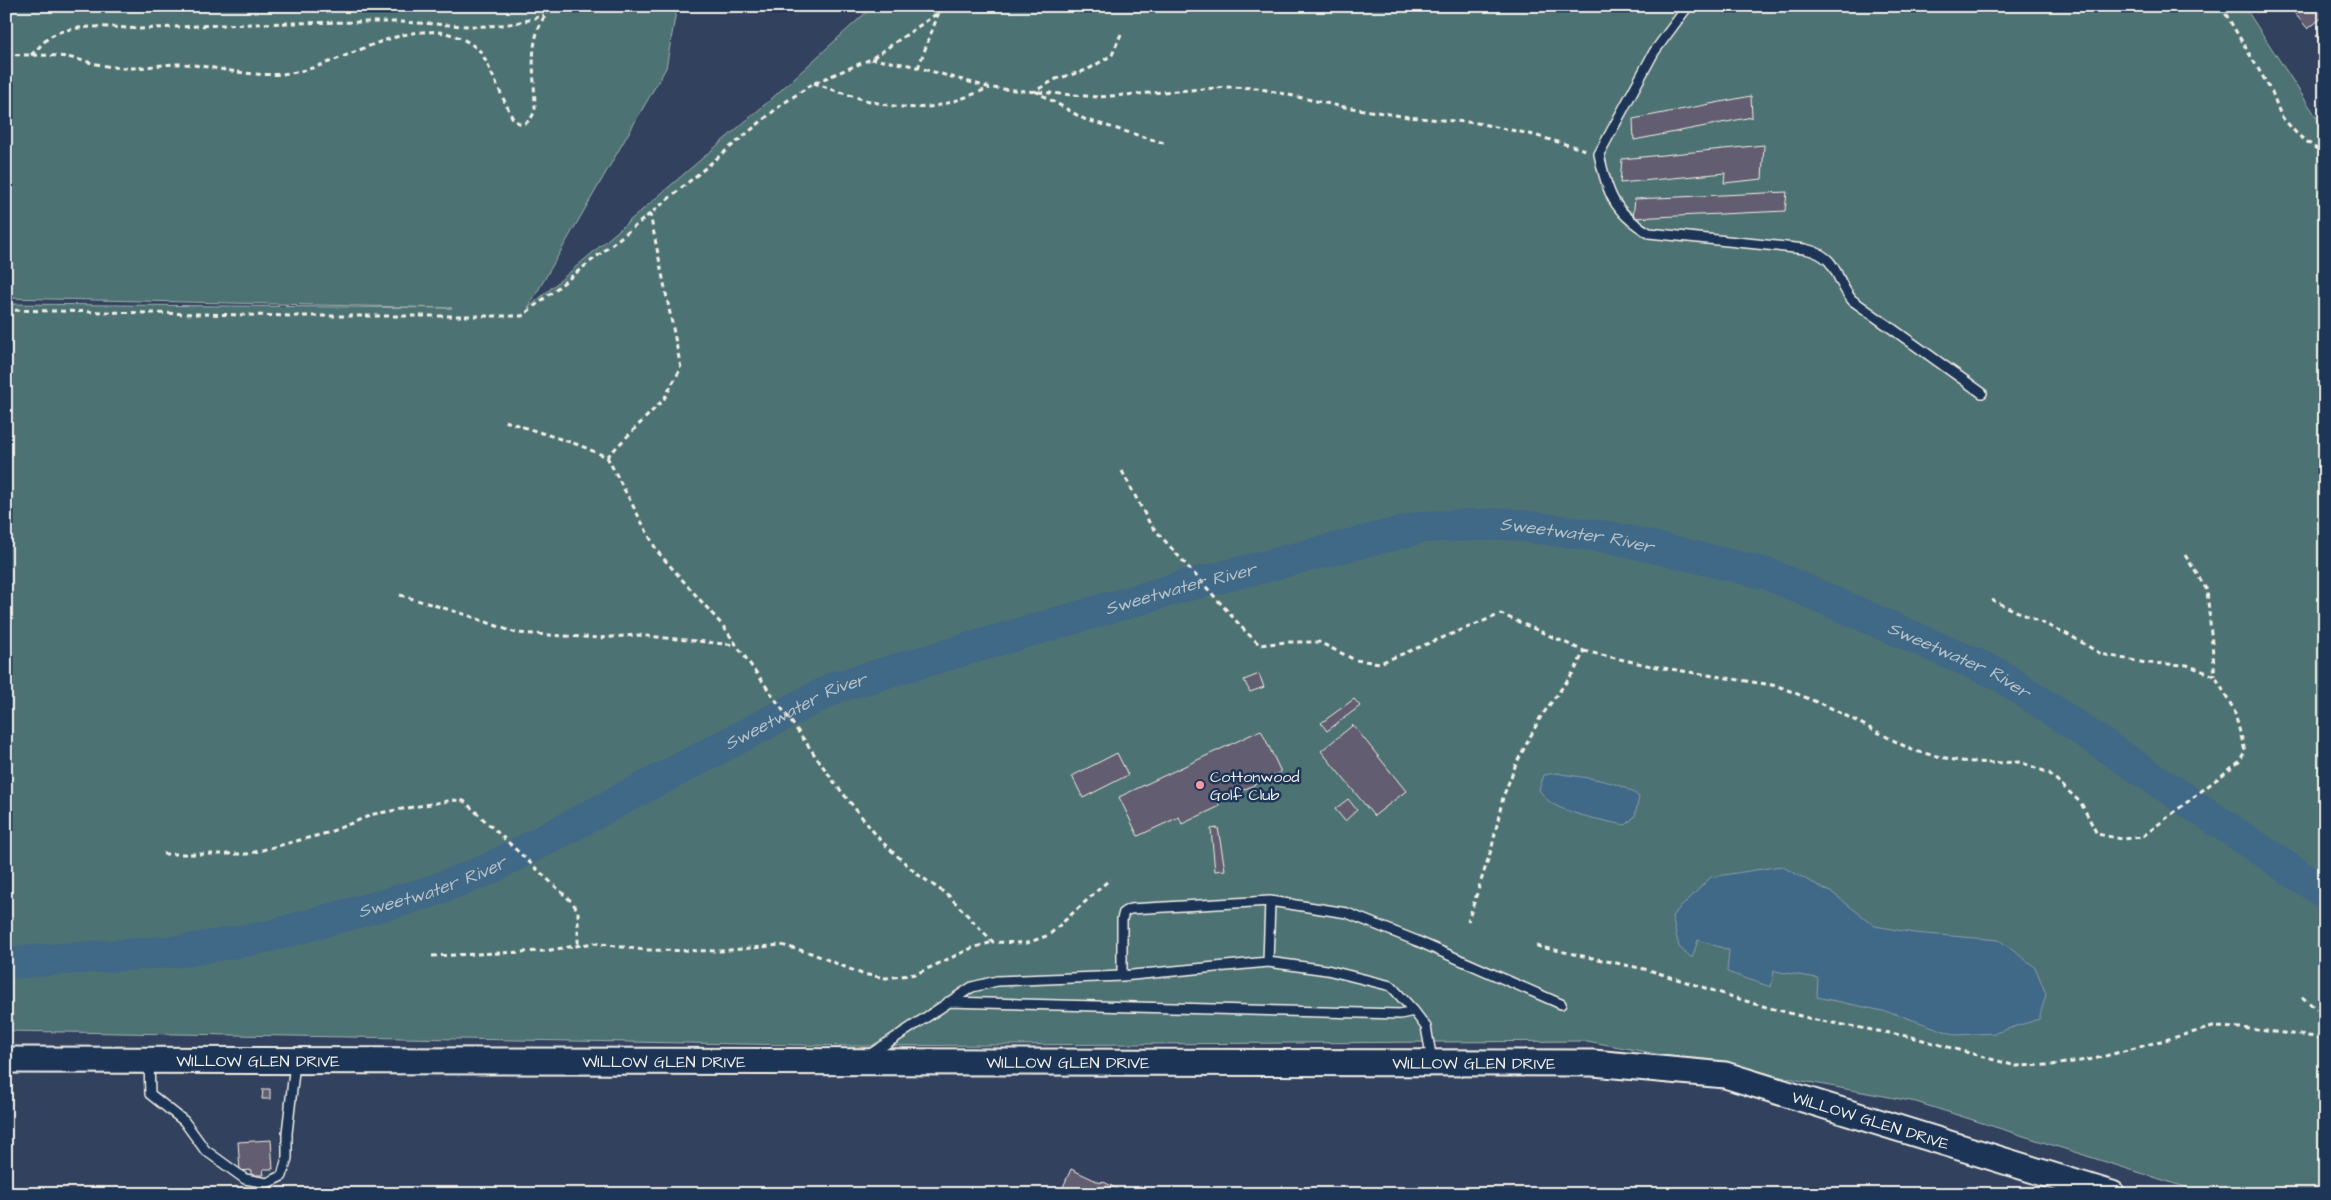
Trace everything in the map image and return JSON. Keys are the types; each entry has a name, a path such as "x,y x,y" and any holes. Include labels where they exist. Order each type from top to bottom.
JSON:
{"main road":[{"name":"WILLOW GLEN DRIVE","path":"6,1060 1593,1063 1725,1075 2112,1194"}],"lane":[{"path":"1688,6 1654,52 1599,154 1606,187 1611,198 1625,216 1636,226 1649,233 1805,249 1821,254 1835,266 1846,293 1852,300 1982,393"},
{"path":"1268,962 1270,901"},
{"path":"1122,976 1122,919 1124,912 1130,909 1270,901 1347,913 1417,941 1560,1004"},
{"path":"860,1061 972,987 997,981 1122,976 1268,962 1328,970 1391,986 1426,1027 1432,1063"},
{"path":"948,1002 1400,1014 1414,1011"},
{"path":"148,1060 150,1094 159,1104 184,1121 205,1150 224,1165 245,1179 267,1183 282,1176 287,1158 287,1133 295,1060"}],"path":[{"path":"6,54 64,57 128,68 174,63 244,74 275,74 309,69 360,47 414,29 437,29 466,41 482,53 515,122 521,124 527,123 533,117 536,109 533,43 539,24 552,6"},
{"path":"6,310 284,316 522,316 650,214 781,104 814,83 870,59 948,6"},
{"path":"2221,6 2272,92 2281,116 2298,135 2325,155"},
{"path":"918,68 940,12"},
{"path":"31,56 52,36 77,29 105,26 140,29 429,22 478,28 529,21 545,15"},
{"path":"1035,91 1056,79 1087,70 1112,55 1121,34"},
{"path":"870,59 918,68 991,88 1098,97 1229,87 1257,88 1339,106 1408,117 1478,123 1530,134 1599,154"},
{"path":"814,83 859,98 902,108 935,106 991,88"},
{"path":"1035,91 1084,119 1166,144"},
{"path":"607,457 664,399 682,368 650,214"},
{"path":"505,421 579,445 607,457 657,551 724,626 735,645 834,782 880,840 917,874 948,895 993,942"},
{"path":"1122,471 1150,524 1246,632 1260,645 1287,642 1319,642 1355,660 1380,663 1501,614 1584,651 1651,666 1778,686 1831,708 1914,751 1959,761 2020,762 2048,773 2081,803 2097,834 2122,839 2142,837 2240,762 2245,751 2234,710 2215,676 2207,590 2184,555"},
{"path":"400,595 467,615 516,633 599,638 637,634 735,645"},
{"path":"1992,600 2071,636 2101,654 2146,663 2187,665 2215,676"},
{"path":"1468,920 1492,847 1503,797 1516,764 1540,718 1575,670 1584,651"},
{"path":"162,854 247,854 327,833 374,814 453,800 464,800 572,902 578,911 578,945"},
{"path":"432,956 544,951 594,943 644,950 721,951 781,946 811,953 862,974 886,978 916,974 972,948 993,942 1027,943 1049,935 1110,879"},
{"path":"1536,946 1649,970 1755,1004 1816,1020 1912,1037 2016,1066 2052,1065 2094,1059 2212,1027 2227,1026 2325,1038"},
{"path":"2302,997 2325,1016"}],"green space":[{"name":"Cottonwood Golf Club","path":"6,6 677,6 666,68 528,308 769,101 873,6 2244,6 2325,130 2325,1194 2207,1194 1916,1102 1587,1041 855,1046 6,1031 6,304 452,308 6,298"}],"water":[{"path":"1556,773 1600,780 1631,791 1639,797 1635,816 1626,825 1586,816 1557,806 1549,801 1539,790 1544,775"},
{"path":"1781,866 1834,894 1875,926 1914,933 1999,940 2035,967 2046,994 2039,1019 1995,1033 1956,1035 1893,1013 1817,997 1818,978 1774,971 1771,987 1727,972 1729,950 1698,940 1692,958 1679,947 1672,916 1711,877"}],"building":[{"path":"2292,6 2325,6 2325,15 2308,29 2290,8"},
{"path":"2325,28 2325,54 2318,46 2322,43 2316,36"},
{"path":"1751,96 1752,117 1634,140 1633,119"},
{"path":"1764,145 1762,179 1724,183 1725,173 1620,183 1622,159"},
{"path":"1787,192 1785,211 1633,218 1635,199"},
{"path":"1259,674 1264,687 1250,692 1244,680"},
{"path":"1354,699 1360,706 1327,731 1321,723"},
{"path":"1353,725 1406,791 1374,816 1321,751"},
{"name":"Cottonwood Golf Club","path":"1261,730 1281,772 1218,802 1220,806 1182,824 1179,817 1138,836 1119,797"},
{"path":"1117,753 1128,775 1083,798 1072,776"},
{"path":"1348,799 1357,810 1345,821 1335,809"},
{"path":"1218,828 1225,870 1215,871 1211,829"},
{"path":"263,1089 270,1089 270,1099 262,1099"},
{"path":"271,1140 273,1169 263,1169 264,1175 251,1175 251,1170 240,1171 238,1142"},
{"path":"1071,1169 1101,1183 1102,1181 1127,1194 1060,1194"}],"waterway":[{"name":"Sweetwater River","path":"6,963 182,951 266,937 427,893 487,870 836,687 1185,586 1423,527 1507,524 1614,538 1768,574 1998,674 2325,893"}],"place":[{"name":"Cottonwood Golf Club","path":"1200,785"}]}
